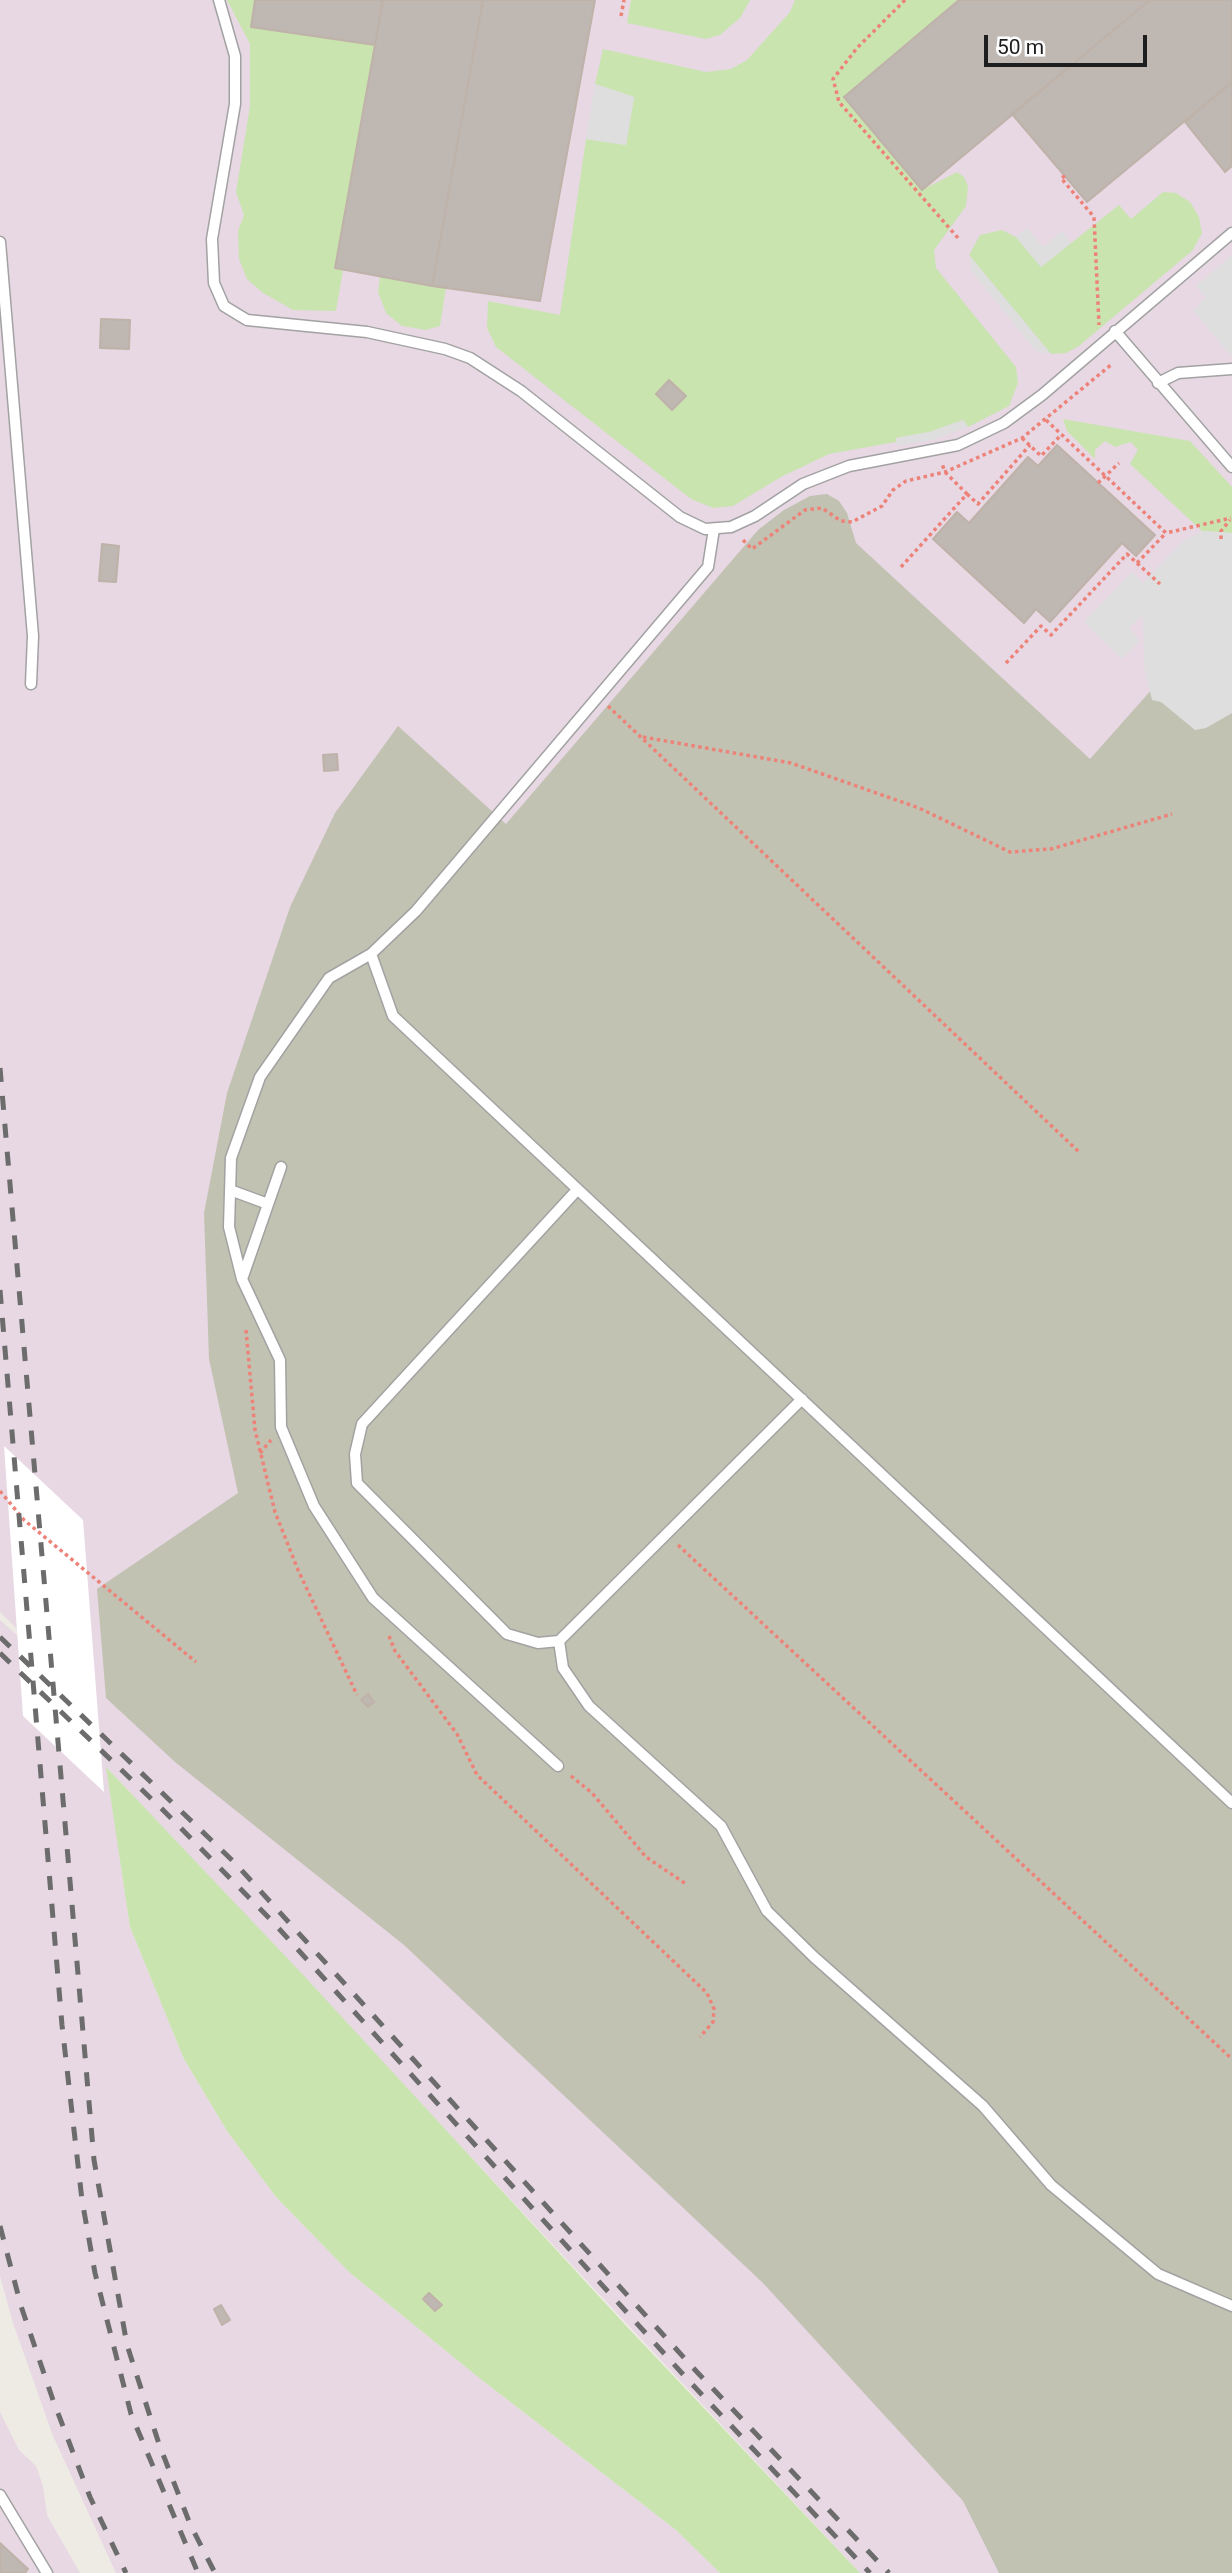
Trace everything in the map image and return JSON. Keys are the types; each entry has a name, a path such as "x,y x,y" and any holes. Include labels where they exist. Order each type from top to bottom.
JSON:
{"lane":[{"path":"219,0 235,56 235,104 212,239 214,283 224,306 247,320 367,332 444,349 470,358 532,400 680,517 705,529 731,527 755,516 803,484 849,466 958,445 1004,423 1037,399 1232,233"},
{"path":"0,242 33,636 31,684"},
{"path":"1115,331 1232,467"},
{"path":"1158,383 1178,373 1232,369"},
{"path":"558,1766 373,1598 314,1506 281,1427 280,1360 242,1279 229,1227 231,1158 260,1077 329,978 371,954 416,911 708,567 714,529"},
{"path":"371,954 393,1017 1232,1803"},
{"path":"242,1279 281,1167"},
{"path":"578,1189 362,1424 355,1454 357,1483 507,1634 538,1643 559,1641 802,1399"},
{"path":"230,1190 268,1204"},
{"path":"559,1641 563,1668 589,1706 722,1826 767,1911 814,1957 983,2106 1051,2185 1158,2274 1232,2305"},
{"path":"0,2495 47,2573"}],"path":[{"path":"621,16 624,0"},
{"path":"905,0 857,48 832,79 839,102 958,239"},
{"path":"1065,176 1061,178 1094,217 1100,344"},
{"path":"731,527 752,549 805,510 821,508 841,521 852,522 882,506 893,490 906,481 945,472 1021,438 1112,365"},
{"path":"1046,420 1166,533"},
{"path":"1025,441 1041,456 1060,435"},
{"path":"936,449 945,472 978,504 1030,445"},
{"path":"1098,483 1119,463"},
{"path":"901,567 967,494"},
{"path":"1137,563 1166,533 1231,518"},
{"path":"1221,539 1221,531 1231,518"},
{"path":"1006,663 1041,626 1051,635 1127,554 1160,584"},
{"path":"599,697 1079,1152"},
{"path":"641,737 791,763 919,808 1010,852 1051,849 1171,814"},
{"path":"245,1320 255,1430 275,1513 298,1570 357,1695"},
{"path":"0,1491 24,1520 196,1662"},
{"path":"666,1534 1232,2059"},
{"path":"386,1630 395,1651 457,1734 477,1775 707,1993 714,2010 713,2021 700,2037"},
{"path":"558,1766 592,1793 646,1857 686,1884"}],"shaded area":[{"path":"0,0 1232,0 1232,2573 860,2573 107,1768 130,1927 184,2059 227,2131 276,2197 349,2272 478,2377 676,2530 720,2573 116,2573 53,2436 13,2323 0,2276 0,1620 81,1692 0,1612"},
{"path":"595,84 634,97 626,145 586,139"},
{"path":"1027,228 1043,247 1062,231 1071,243 1041,267 1016,237"},
{"path":"969,255 1051,354 1036,351 972,272"},
{"path":"1232,255 1232,357 1193,310 1206,298 1196,286"},
{"path":"963,420 968,427 932,440 896,446 896,438 929,432"},
{"path":"827,494 839,501 847,513 856,543 1090,759 1232,599 1232,2573 999,2573 963,2501 763,2283 404,1945 175,1762 106,1698 97,1589 238,1493 209,1359 204,1213 227,1093 290,907 335,813 398,726 506,824 758,530 784,510 810,496"},
{"path":"1202,531 1232,533 1232,713 1206,728 1195,730 1161,702 1152,700 1144,666 1143,615 1129,628 1140,641 1122,659 1084,622 1132,572 1143,583 1182,542"},
{"path":"0,2412 19,2450 36,2466 43,2486 47,2515 80,2573 0,2573"}],"green space":[{"path":"227,0 255,0 251,27 375,45 335,268 343,270 336,311 293,310 263,293 247,279 239,259 238,231 244,215 236,192 250,106 250,44"},
{"path":"631,0 750,0 740,18 720,35 706,39 627,23"},
{"path":"795,0 959,0 844,97 922,190 957,172 964,177 968,186 966,206 934,250 936,268 1016,367 1018,383 1009,406 968,427 963,420 930,432 896,438 896,442 829,454 781,477 733,506 713,508 691,499 496,347 487,328 488,301 560,315 586,139 626,145 634,97 595,84 603,49 706,72 731,69 747,60 790,12"},
{"path":"1163,192 1176,193 1190,202 1199,217 1202,233 1193,250 1079,346 1066,353 1051,354 969,255 980,235 1002,230 1016,237 1041,267 1119,205 1131,219"},
{"path":"380,276 446,288 440,326 426,330 402,326 386,313 378,292"},
{"path":"1063,419 1190,441 1232,487 1232,533 1202,531 1130,464 1138,450 1131,442 1115,447 1105,441 1095,450 1095,459 1067,431"},
{"path":"106,1767 860,2573 720,2573 676,2530 478,2377 349,2272 276,2197 227,2131 184,2059 130,1927"}],"pier":[{"path":"4,1446 83,1520 104,1792 23,1716"}],"building":[{"path":"255,0 383,0 375,45 251,27"},
{"path":"383,0 483,0 432,286 335,268"},
{"path":"483,0 595,0 540,301 432,286"},
{"path":"959,0 1150,0 922,190 844,97"},
{"path":"1150,0 1232,0 1232,82 1087,202 1012,114"},
{"path":"1232,82 1232,166 1225,172 1185,122"},
{"path":"101,319 130,320 129,349 100,348"},
{"path":"669,380 686,396 672,410 656,394"},
{"path":"1057,445 1155,535 1136,556 1122,543 1050,622 1036,609 1024,623 933,539 957,512 969,523 1028,457 1038,466"},
{"path":"102,544 119,546 116,582 99,581"},
{"path":"337,754 338,770 324,771 323,755"},
{"path":"368,1694 374,1702 368,1707 361,1700"},
{"path":"429,2293 442,2305 435,2311 423,2299"},
{"path":"221,2305 230,2320 222,2325 214,2309"},
{"path":"0,2543 28,2569 25,2573 0,2573"}],"railway":[{"path":"0,1068 94,2160 127,2345 159,2444 190,2524 215,2573"},
{"path":"0,1290 62,2025 82,2200 95,2273 131,2414 198,2573"},
{"path":"0,1637 235,1863 697,2372 889,2573"},
{"path":"0,1653 164,1811 272,1921 690,2382 870,2573"},
{"path":"0,2226 21,2306 53,2400 90,2497 126,2573"}]}
